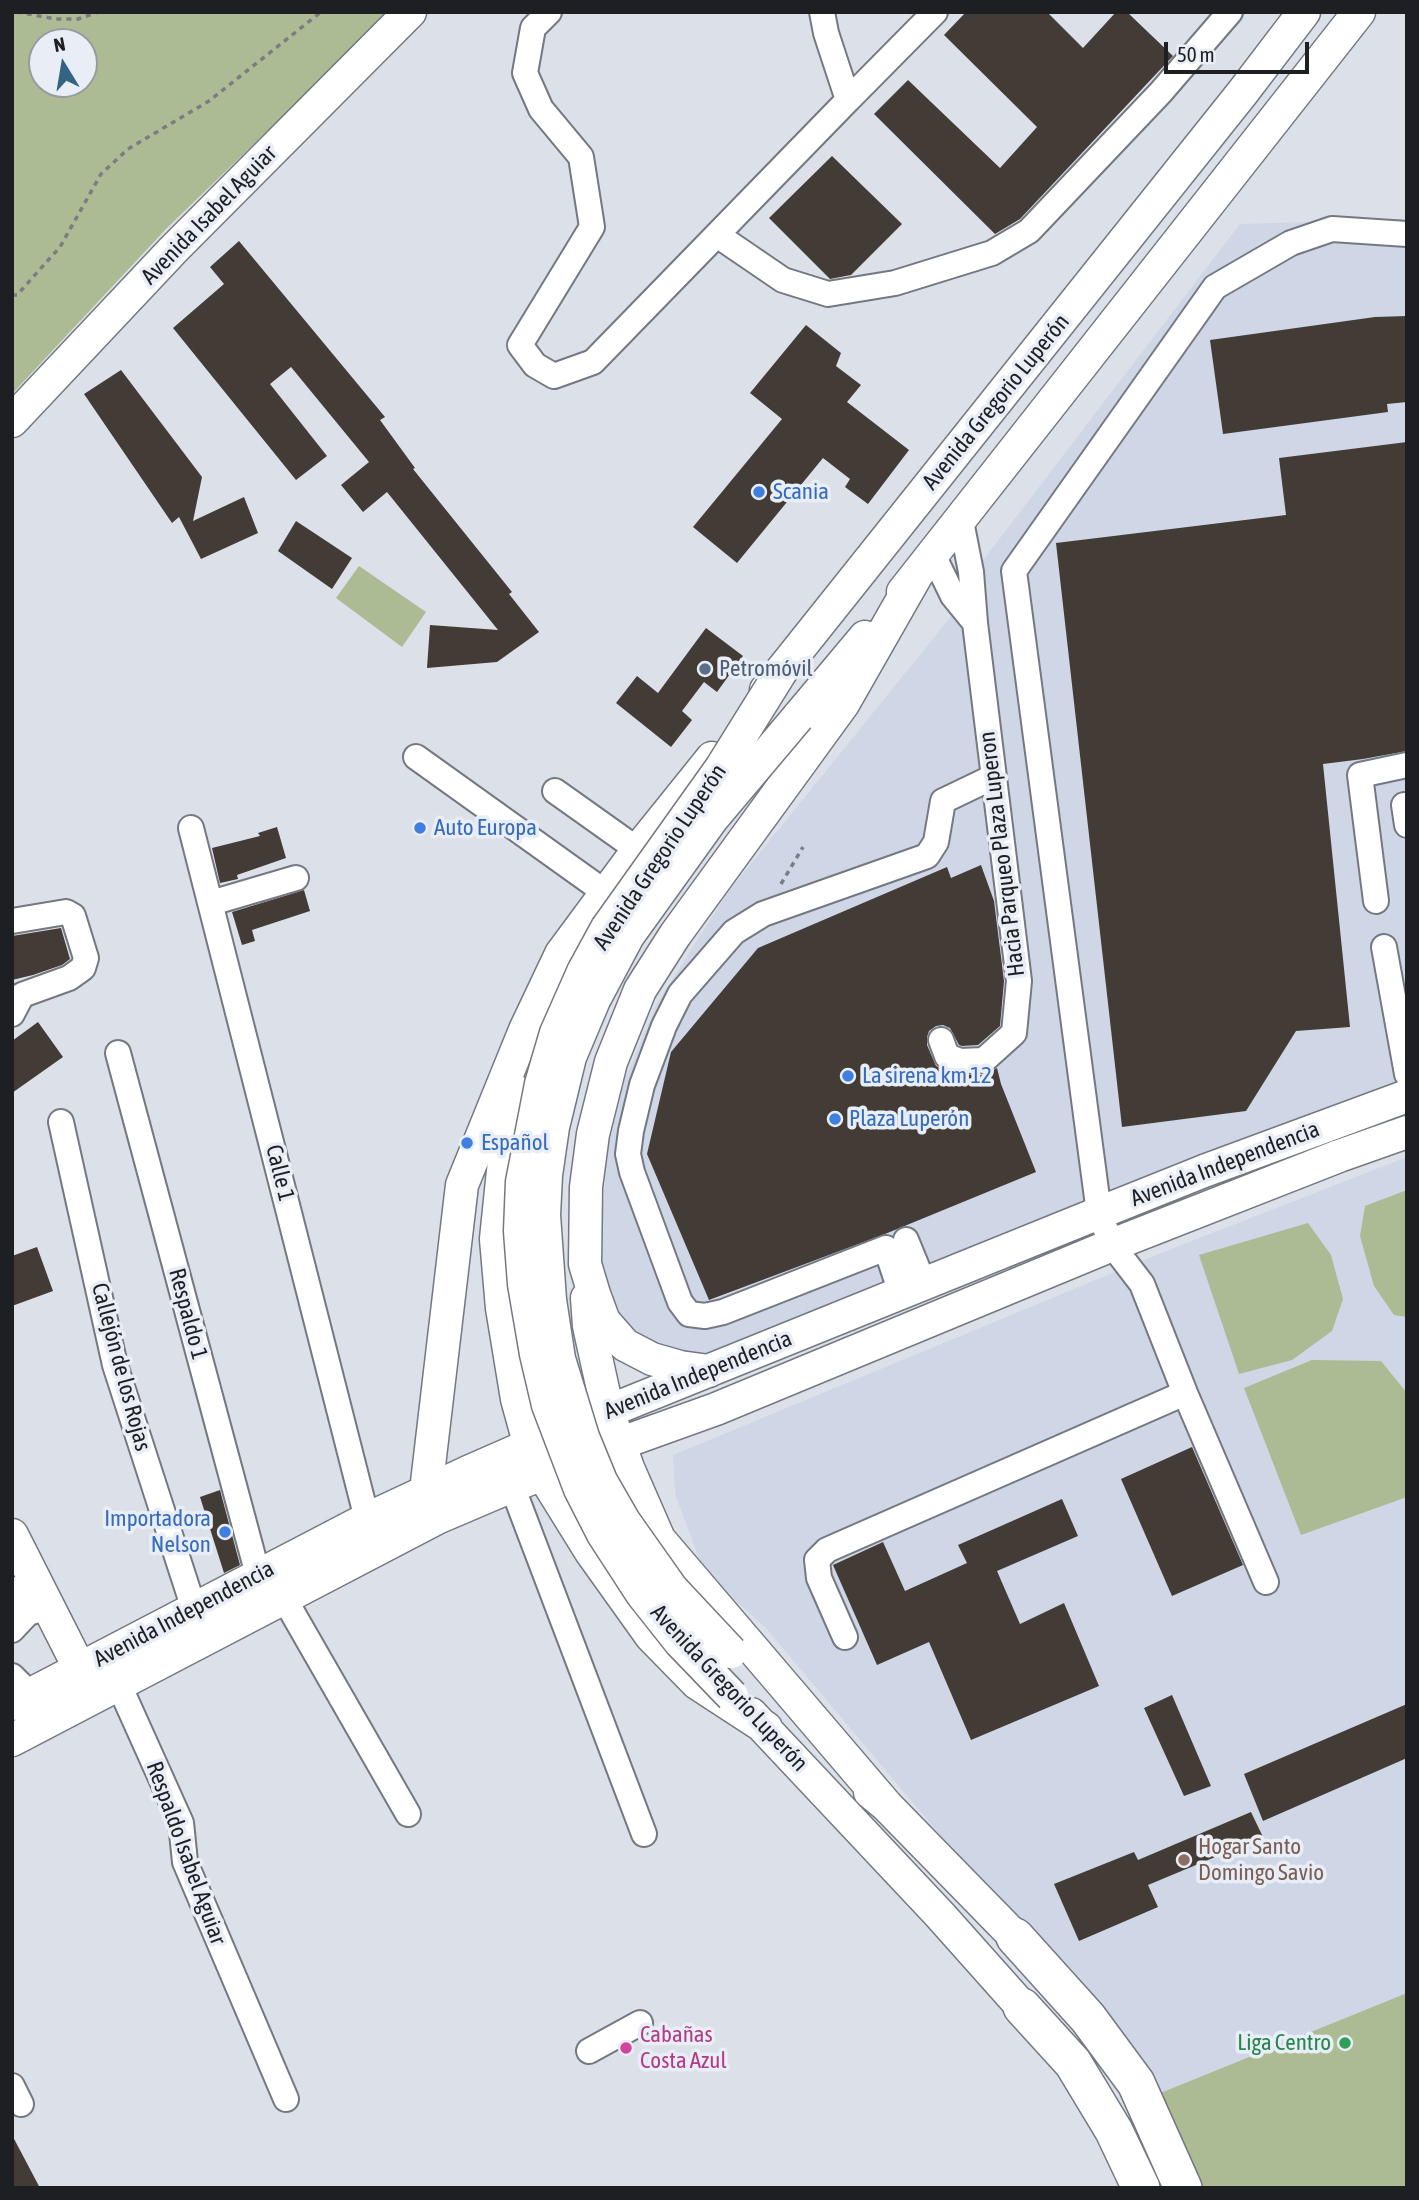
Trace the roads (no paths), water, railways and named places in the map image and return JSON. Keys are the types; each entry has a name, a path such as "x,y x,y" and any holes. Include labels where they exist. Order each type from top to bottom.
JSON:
{"highway":[{"path":"1015,1937 1108,2067 1166,2188"},
{"path":"1015,1937 1088,2018 1136,2082 1183,2188"},
{"path":"1022,2007 1105,2154 1118,2188"},
{"path":"1022,2007 1073,2063 1114,2131 1141,2188"}],"main road":[{"name":"Avenida Isabel Aguiar","path":"12,421 173,250 410,12"},
{"name":"Avenida Gregorio Luperón","path":"1022,2007 766,1728 680,1642 642,1594 603,1534 580,1489 548,1405 536,1354 524,1284 520,1231 522,1182 541,1084 556,1033 583,972 607,928 721,768 782,670 1304,12"},
{"name":"Avenida Gregorio Luperón","path":"1015,1937 887,1806 830,1761 672,1589 624,1521 601,1481 583,1437 559,1359 550,1300 544,1214 553,1127 570,1057 594,1000 628,936 712,819 925,566 1359,12"},
{"path":"887,1806 659,1539 628,1468 608,1412 589,1326 585,1264 586,1187 593,1134 611,1062 640,990 683,925 842,704 925,566"},
{"path":"426,1491 462,1185 525,1030 561,954 638,850 782,670"},
{"path":"525,1030 507,1132 496,1239 502,1308 517,1399 536,1459 591,1552 651,1636 698,1683 766,1728"},
{"name":"Avenida Independencia","path":"12,1740 437,1518 512,1486 536,1459 608,1412 1204,1171 1407,1096"},
{"name":"Avenida Independencia","path":"18,1691 79,1668 367,1518 426,1491 536,1459 620,1444 759,1392 1112,1245 1407,1132"},
{"path":"585,1264 604,1321 625,1345 652,1359 680,1367 711,1371"},
{"path":"12,1535 29,1617 79,1668 107,1691"}],"street":[{"path":"549,12 533,28 525,73 541,109 581,157 592,227 520,345 535,365 554,376 593,362 935,12"},
{"path":"822,12 826,33 848,100"},
{"path":"717,235 783,280 828,294 895,283 992,253 1029,231 1161,92 1230,12"},
{"path":"1266,1582 1185,1393 1142,1284 1112,1245 1099,1213 1014,571 1215,287 1291,243 1332,229 1407,234"},
{"name":"Hacia Parqueo Plaza Luperon","path":"941,1040 947,1056 960,1061 984,1060 1014,1033 1019,981 971,572 961,521"},
{"path":"925,566 975,623"},
{"path":"416,757 606,893"},
{"path":"1376,901 1360,775 1407,765"},
{"path":"913,1289 886,1248 723,1312 705,1316 689,1314 680,1302 632,1172 628,1154 642,1085 664,1026 680,994 734,932 763,914 927,856 936,842 943,801 993,777"},
{"path":"555,791 638,850"},
{"name":"Calle 1","path":"191,828 367,1518"},
{"path":"211,903 296,878"},
{"path":"12,921 66,912 73,916 86,958 83,968 69,978 15,1001"},
{"path":"1384,947 1397,971 1407,1074"},
{"name":"Respaldo 1","path":"118,1053 258,1575"},
{"name":"Callejón de los Rojas","path":"61,1122 115,1364 194,1609"},
{"path":"906,1240 913,1289"},
{"path":"845,1637 819,1578 817,1560 827,1550 1185,1393"},
{"path":"512,1486 644,1834"},
{"path":"12,1589 29,1617"},
{"path":"284,1598 408,1814"},
{"name":"Respaldo Isabel Aguiar","path":"107,1691 181,1823 185,1862 286,2099"},
{"path":"589,2051 640,2023"}],"place":[{"name":"Scania","path":"759,492"},
{"name":"Petromóvil","path":"705,669"},
{"name":"Auto Europa","path":"420,828"},
{"name":"La sirena km 12","path":"848,1076"},
{"name":"Plaza Luperón","path":"835,1119"},
{"name":"Español","path":"467,1143"},
{"name":"Importadora Nelson","path":"225,1532"},
{"name":"Hogar Santo Domingo Savio","path":"1184,1860"},
{"name":"Liga Centro","path":"1345,2043"},
{"name":"Cabañas Costa Azul","path":"626,2048"}]}
